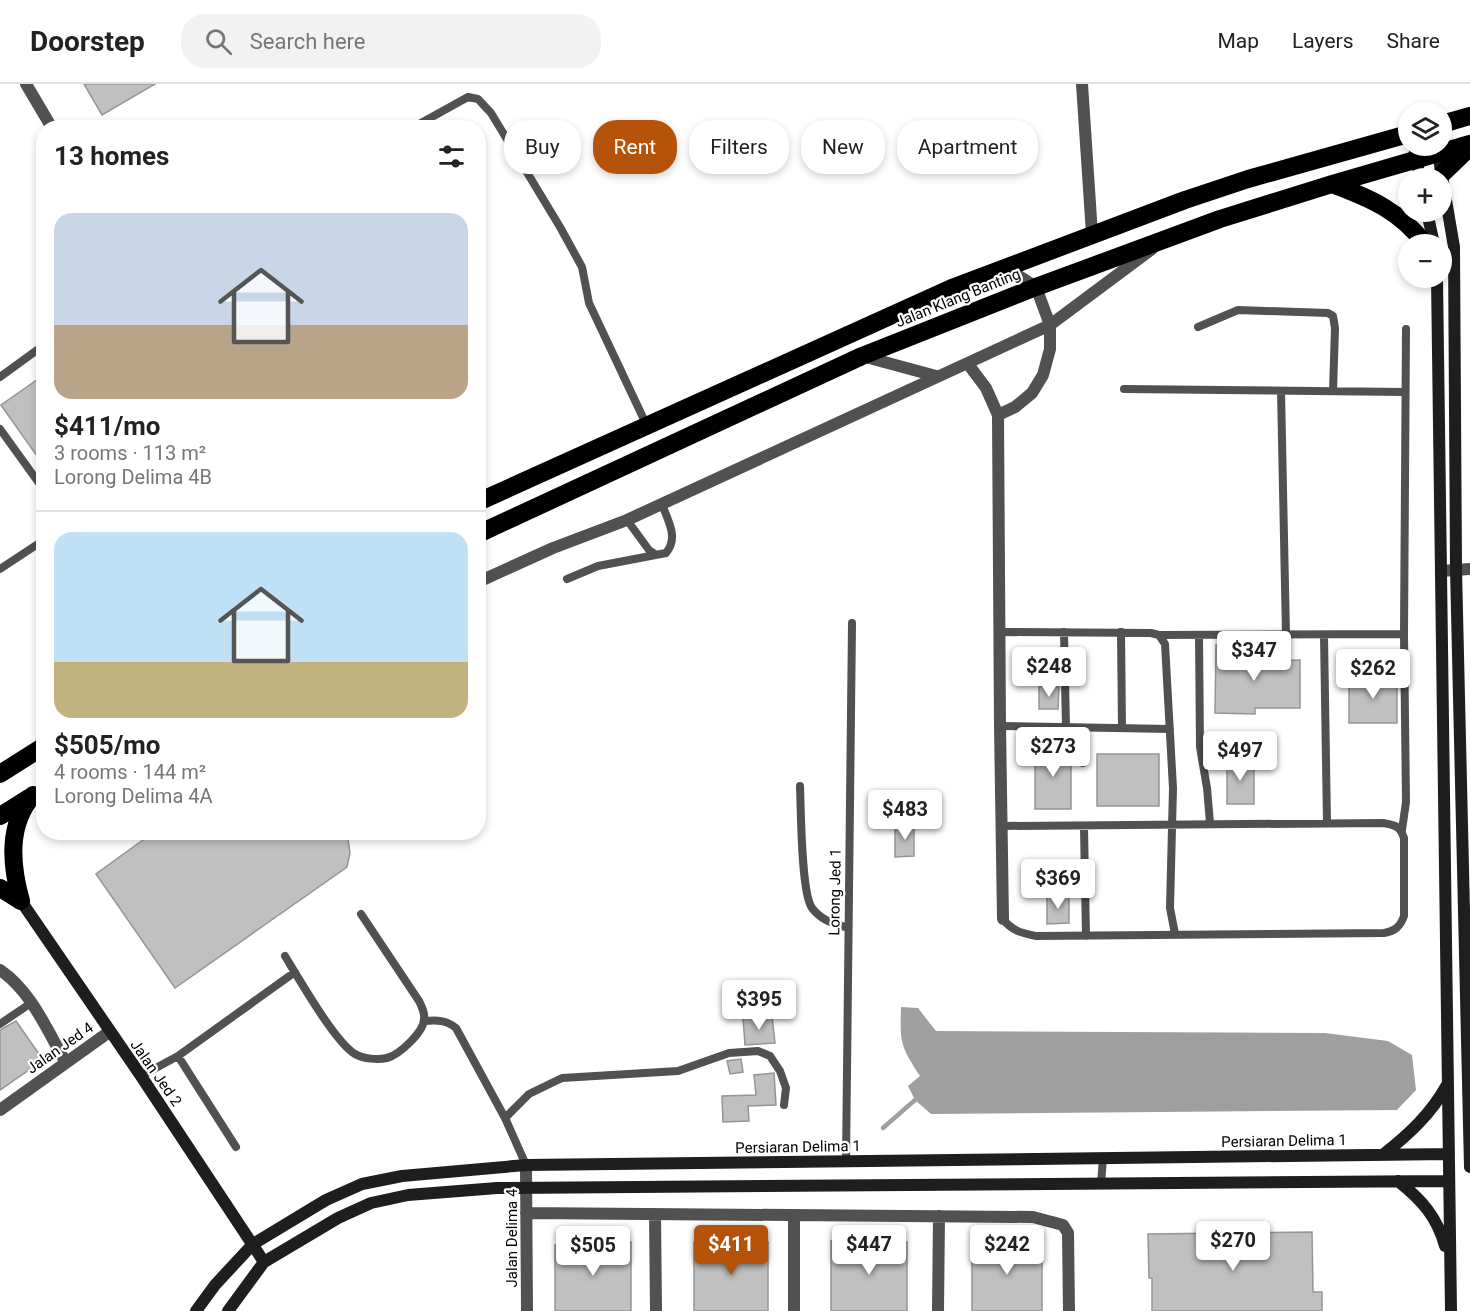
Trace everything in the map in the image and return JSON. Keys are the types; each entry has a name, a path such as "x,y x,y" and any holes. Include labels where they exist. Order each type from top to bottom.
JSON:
{"highway":[{"path":"1452,121 1470,116"},
{"name":"Jalan Klang Banting","path":"486,498 952,288 1092,234 1248,179 1398,137"},
{"name":"Jalan Klang Banting","path":"1452,148 1470,146"},
{"path":"1448,168 1470,146"},
{"name":"Jalan Klang Banting","path":"486,530 862,356 1035,287 1165,239 1332,184 1405,156"},
{"path":"1332,184 1379,203 1412,227 1417,234"},
{"path":"486,504 536,476"},
{"path":"0,774 36,751"},
{"path":"0,816 36,793"},
{"path":"21,901 14,867 15,830 20,813 36,794"},
{"path":"0,888 21,901"}],"street":[{"path":"26,84 47,120"},
{"path":"1082,84 1092,234"},
{"path":"1450,222 1454,247 1456,569 1470,1167"},
{"path":"486,578 627,520 1050,325 1165,239"},
{"path":"952,288 1018,276 1035,287 1050,325 1050,349 1043,375 1032,393 1015,407 998,415"},
{"path":"1437,288 1451,1311"},
{"path":"862,356 936,376"},
{"path":"968,364 986,388 998,415 1003,919"},
{"path":"1441,570 1470,569"},
{"name":"Jalan Jed 2","path":"21,901 141,1076 264,1262"},
{"path":"0,970 18,986 31,1003 65,1061"},
{"name":"Jalan Jed 4","path":"0,1110 65,1061 109,1032"},
{"path":"1384,1154 1421,1122 1438,1101 1448,1082"},
{"name":"Persiaran Delima 1","path":"196,1311 215,1285 253,1244 326,1200 362,1184 402,1176 526,1165 1449,1154"},
{"name":"Jalan Delima 4","path":"526,1165 526,1311"},
{"path":"1398,1181 1430,1210 1441,1229 1450,1264"},
{"path":"228,1311 264,1262 338,1218 370,1203 408,1195 497,1188 1449,1181"},
{"path":"526,1213 1033,1216 1063,1225 1068,1233 1069,1311"},
{"path":"655,1214 656,1311"},
{"path":"794,1215 794,1311"},
{"path":"938,1311 939,1216"}],"lane":[{"path":"426,120 468,97 478,99 490,113 582,267 589,303 648,426"},
{"path":"1198,327 1238,310 1328,312 1333,316 1335,328 1333,391"},
{"path":"1003,919 1017,932 1036,936 1384,933 1393,932 1401,925 1404,916 1404,838 1402,830 1406,802 1404,392 1406,329"},
{"path":"0,377 36,351"},
{"path":"1124,389 1404,392"},
{"path":"1281,391 1286,635"},
{"path":"0,429 36,478"},
{"path":"567,579 598,566 666,553 672,546 674,537 662,504"},
{"path":"627,520 649,550 655,554"},
{"path":"0,569 36,545"},
{"name":"Lorong Jed 1","path":"846,1161 852,623"},
{"path":"999,632 1121,632 1159,635 1404,634"},
{"path":"1064,632 1066,728"},
{"path":"1121,632 1122,728"},
{"path":"1159,635 1165,644 1170,729 1173,788 1170,908 1175,934"},
{"path":"1199,635 1200,747 1210,823"},
{"path":"1324,635 1327,823"},
{"path":"1000,726 1170,729"},
{"path":"1082,728 1083,763"},
{"path":"800,786 805,880 810,906 825,921 848,928"},
{"path":"1002,826 1383,823 1395,825 1402,830"},
{"path":"1084,827 1086,936"},
{"path":"285,956 342,1044 357,1055 376,1059 389,1058 408,1045 425,1021 420,1001 361,914"},
{"path":"141,1076 178,1056 295,972"},
{"path":"0,1023 31,1003"},
{"path":"425,1021 449,1022 456,1028 505,1118 526,1165"},
{"path":"505,1118 530,1094 562,1078 678,1071 729,1053 758,1051 770,1056 780,1071 786,1088 784,1106"},
{"path":"178,1056 236,1148"},
{"path":"1101,1184 1103,1158"}],"shaded area":[{"path":"901,1007 918,1008 936,1031 1325,1033 1388,1041 1412,1055 1416,1090 1397,1110 931,1114 915,1100 908,1086 920,1076 908,1057 903,1043"}],"building":[{"path":"84,84 155,84 102,115"},
{"path":"36,381 36,455 1,405"},
{"path":"1216,645 1256,646 1256,661 1300,660 1300,708 1255,708 1255,714 1215,713"},
{"path":"1349,678 1397,678 1397,723 1349,723"},
{"path":"1039,686 1059,687 1058,709 1039,709"},
{"path":"1035,746 1071,746 1071,809 1035,809"},
{"path":"1097,754 1159,754 1159,806 1097,806"},
{"path":"1227,760 1254,760 1254,804 1227,804"},
{"path":"914,825 914,856 895,857 895,826"},
{"path":"143,840 348,840 350,853 347,867 175,988 96,874"},
{"path":"1069,896 1069,923 1047,924 1047,897"},
{"path":"772,1016 775,1043 745,1045 743,1018"},
{"path":"16,1021 39,1054 36,1065 0,1090 0,1030"},
{"path":"741,1059 743,1072 730,1074 727,1061"},
{"path":"774,1073 776,1105 748,1106 749,1121 723,1122 722,1096 756,1095 754,1075"},
{"path":"1312,1232 1313,1292 1322,1292 1322,1311 1152,1311 1148,1234"},
{"path":"831,1241 907,1242 907,1311 831,1311"},
{"path":"972,1241 1042,1241 1042,1311 972,1311"},
{"path":"603,1242 631,1242 631,1311 555,1311 555,1245 603,1245"},
{"path":"694,1242 768,1242 768,1311 694,1311"}],"waterway":[{"path":"883,1128 915,1100"}]}
